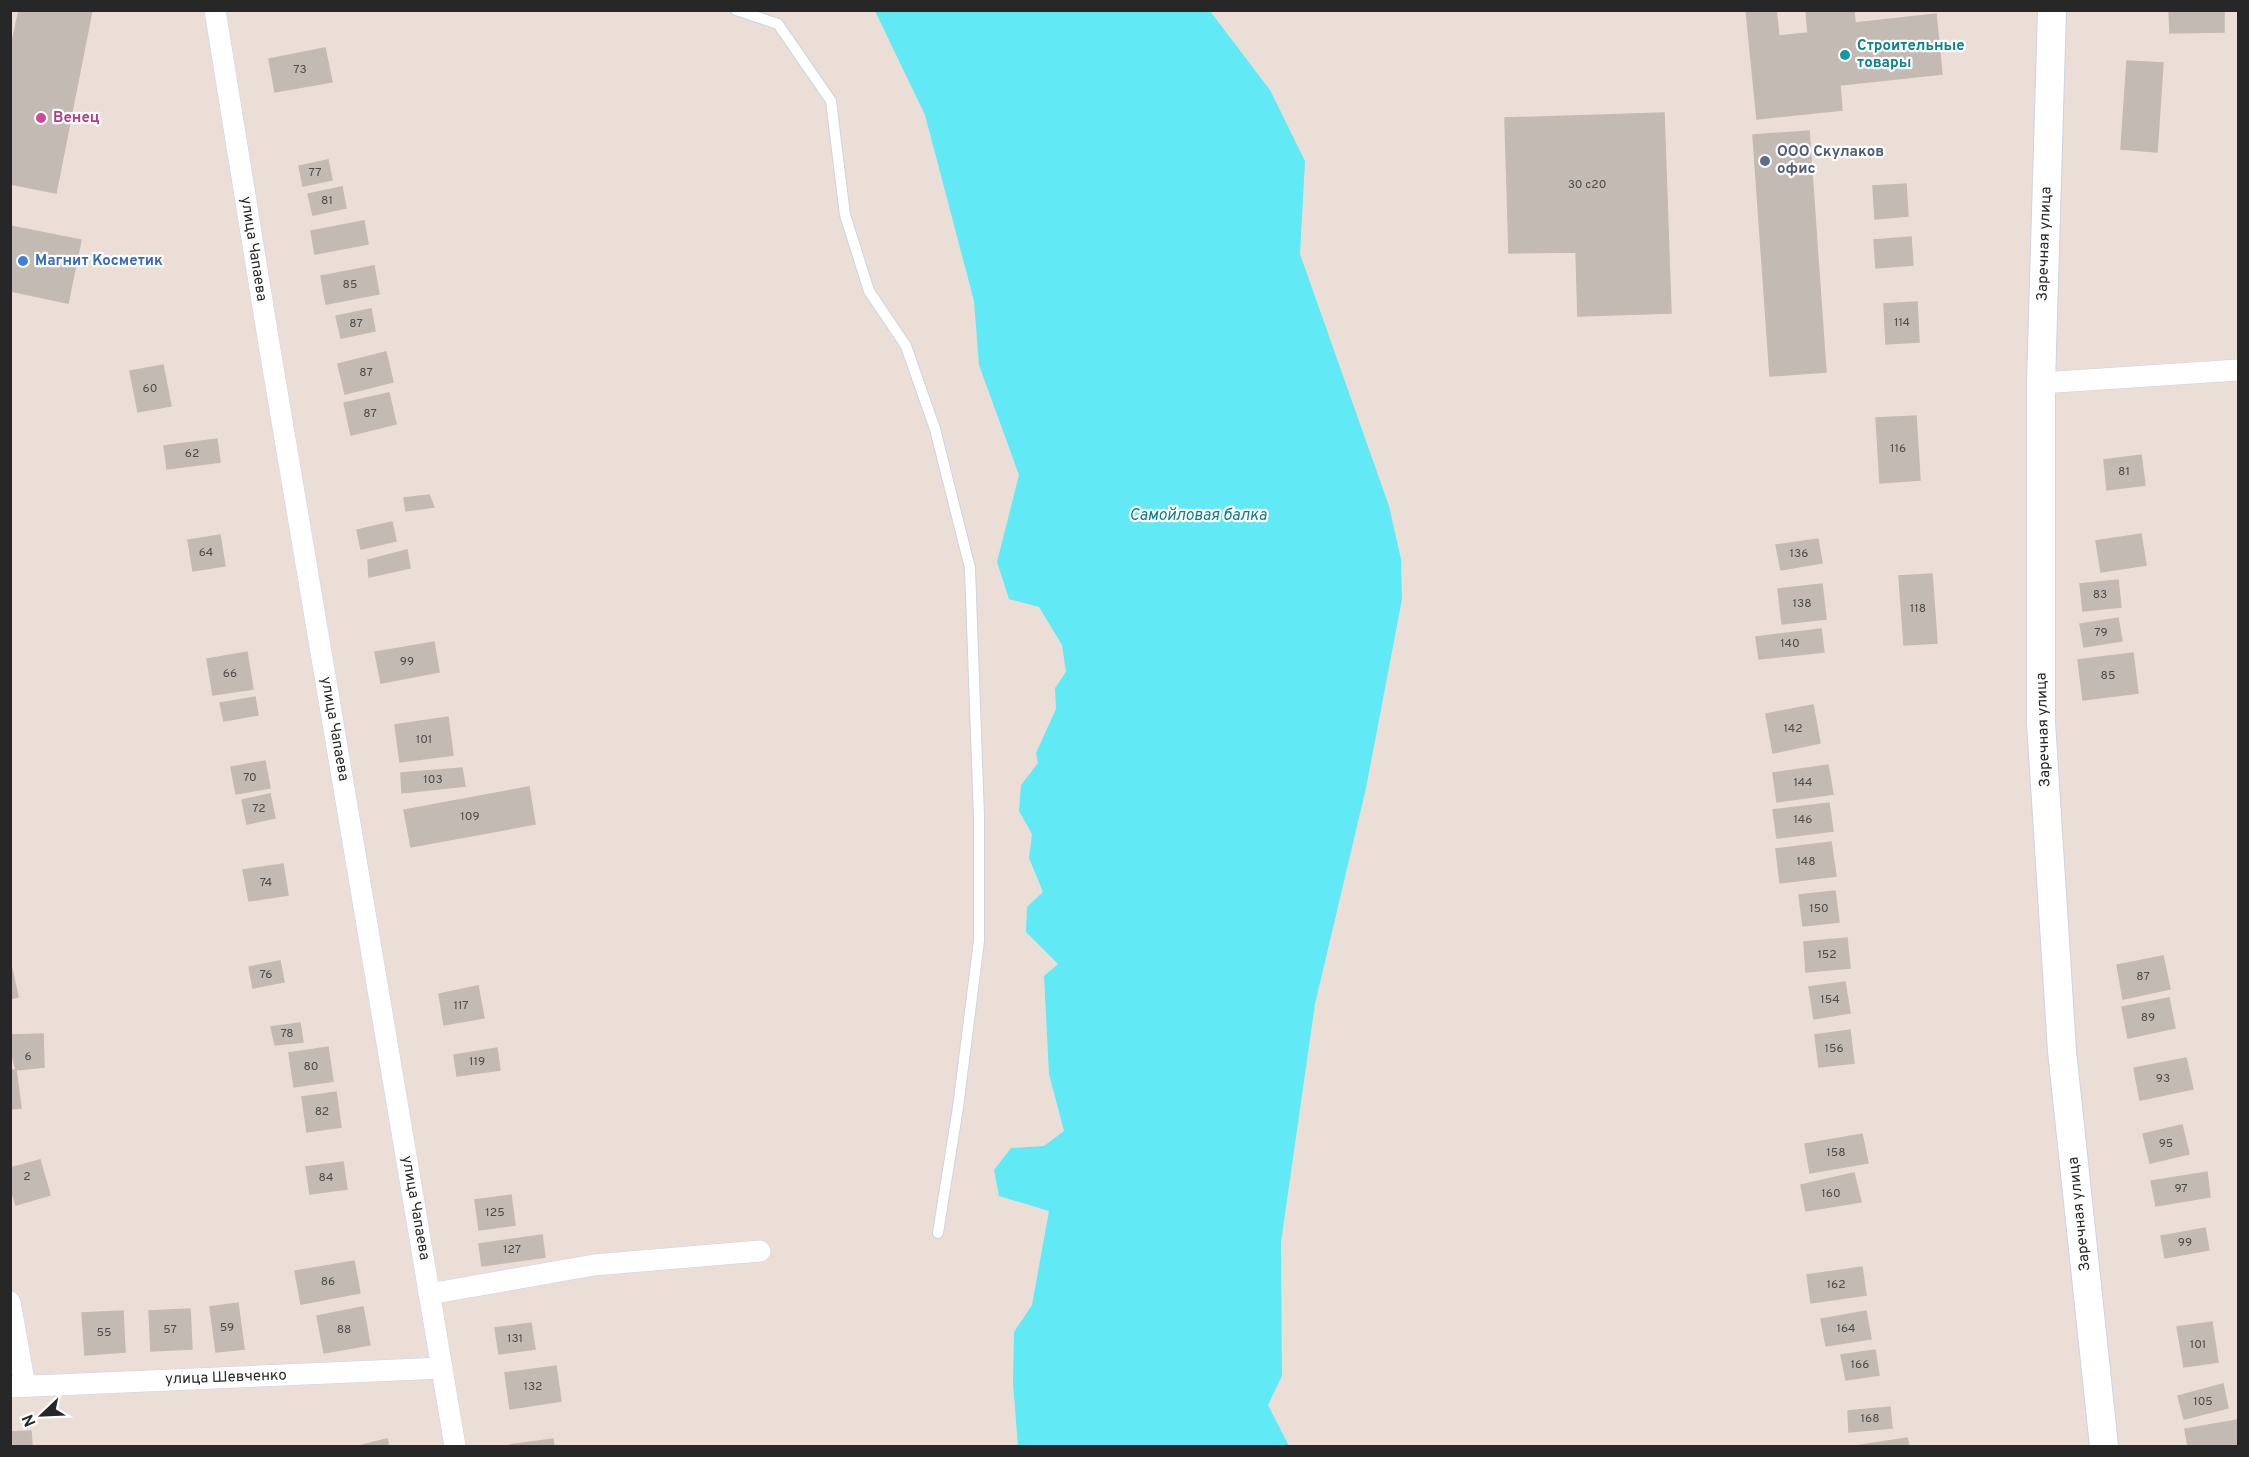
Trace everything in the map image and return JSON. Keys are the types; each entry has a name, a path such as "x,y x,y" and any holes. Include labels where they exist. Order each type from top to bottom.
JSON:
{"main road":[{"name":"Заречная улица","path":"2052,10 2041,384 2041,722 2062,1051 2104,1446"}],"street":[{"name":"улица Чапаева","path":"215,10 455,1446"},
{"path":"2041,384 2238,370"},
{"path":"429,1294 594,1265 760,1251"},
{"path":"10,1302 18,1387"},
{"name":"улица Шевченко","path":"18,1387 442,1368"}],"lane":[{"path":"736,10 778,24 831,101 845,215 869,291 906,346 935,429 970,568 979,817 979,940 958,1107 938,1233"}],"water":[{"name":"Самойловая балка","path":"875,11 1210,11 1270,90 1305,161 1300,254 1389,506 1401,559 1402,599 1366,788 1315,1004 1281,1242 1282,1376 1268,1405 1289,1446 1018,1446 1013,1383 1014,1332 1032,1305 1049,1211 999,1196 994,1170 1011,1148 1044,1146 1064,1131 1049,1074 1044,976 1058,964 1026,932 1027,907 1043,892 1029,858 1032,834 1019,811 1021,785 1038,763 1036,753 1056,709 1055,688 1066,672 1062,645 1039,607 1009,599 997,562 1019,475 979,365 974,301 925,115"}],"building":[{"name":"Венец","path":"19,10 92,10 56,193 10,184 10,52"},
{"name":"Строительные товары","path":"1746,10 1776,10 1779,36 1808,33 1806,10 1854,10 1855,23 1936,14 1942,74 1840,85 1842,110 1757,119"},
{"path":"2169,10 2224,10 2224,32 2170,33"},
{"path":"325,48 332,82 275,92 269,59"},
{"path":"2127,61 2163,63 2157,152 2121,149"},
{"path":"1664,113 1671,313 1578,316 1576,252 1509,253 1505,118"},
{"path":"1809,131 1826,372 1770,376 1753,135"},
{"path":"328,160 332,180 303,186 299,166"},
{"path":"1906,184 1908,216 1875,219 1873,186"},
{"path":"342,187 346,208 313,215 308,194"},
{"path":"364,221 368,244 315,254 311,231"},
{"path":"10,226 81,240 68,303 10,291"},
{"path":"1911,237 1913,265 1876,268 1874,240"},
{"path":"374,266 379,294 326,304 321,276"},
{"path":"1917,302 1919,342 1886,344 1884,304"},
{"path":"371,309 375,331 341,338 336,316"},
{"path":"386,352 393,382 345,394 338,364"},
{"path":"163,365 171,406 138,412 130,371"},
{"path":"389,393 396,424 351,435 344,403"},
{"path":"1916,416 1920,480 1880,483 1876,418"},
{"path":"217,439 220,462 167,469 164,446"},
{"path":"2141,455 2145,485 2107,490 2104,460"},
{"path":"429,495 434,507 406,511 404,498"},
{"path":"392,522 396,541 361,549 357,530"},
{"path":"2141,534 2146,565 2101,572 2096,541"},
{"path":"220,535 225,566 193,571 188,540"},
{"path":"1818,539 1822,563 1781,570 1776,545"},
{"path":"407,550 410,568 369,577 368,560"},
{"path":"1932,574 1937,643 1904,645 1899,576"},
{"path":"2118,580 2121,607 2083,611 2080,584"},
{"path":"1822,584 1826,619 1782,624 1778,589"},
{"path":"2118,618 2122,641 2084,647 2080,624"},
{"path":"1821,629 1824,652 1759,659 1756,637"},
{"path":"434,642 439,672 381,683 375,652"},
{"path":"247,652 253,689 213,695 207,659"},
{"path":"2133,653 2138,693 2083,700 2078,660"},
{"path":"255,697 258,715 224,721 220,703"},
{"path":"1813,705 1820,743 1773,753 1766,714"},
{"path":"448,717 453,755 400,762 395,725"},
{"path":"265,761 270,788 236,794 231,767"},
{"path":"1828,765 1833,794 1777,802 1773,773"},
{"path":"462,768 465,786 402,793 401,773"},
{"path":"529,787 535,824 411,847 404,810"},
{"path":"270,794 275,818 247,824 242,800"},
{"path":"1829,803 1833,831 1777,838 1773,810"},
{"path":"1831,842 1836,876 1780,883 1776,849"},
{"path":"283,864 288,895 249,901 243,870"},
{"path":"1835,891 1839,922 1803,926 1799,895"},
{"path":"1847,938 1850,968 1806,972 1804,942"},
{"path":"2163,956 2170,989 2123,999 2117,965"},
{"path":"280,961 284,982 253,988 249,967"},
{"path":"12,969 18,997 10,999 10,970"},
{"path":"1845,982 1850,1013 1814,1019 1809,987"},
{"path":"478,986 484,1018 444,1025 439,994"},
{"path":"2169,998 2175,1028 2128,1038 2122,1007"},
{"path":"300,1023 303,1042 275,1045 271,1027"},
{"path":"1850,1030 1854,1063 1819,1067 1815,1035"},
{"path":"43,1034 44,1067 16,1070 10,1047 10,1035"},
{"path":"328,1047 333,1081 294,1087 289,1053"},
{"path":"497,1048 500,1070 457,1076 454,1055"},
{"path":"2186,1058 2193,1089 2140,1100 2134,1068"},
{"path":"10,1070 16,1070 21,1108 10,1109"},
{"path":"336,1092 341,1127 307,1132 302,1097"},
{"path":"2182,1125 2189,1154 2150,1163 2143,1134"},
{"path":"1862,1134 1868,1163 1810,1173 1805,1144"},
{"path":"40,1160 50,1195 16,1205 10,1185 10,1168"},
{"path":"343,1162 347,1189 310,1194 306,1167"},
{"path":"2207,1172 2210,1197 2156,1206 2151,1181"},
{"path":"1854,1173 1861,1202 1806,1211 1801,1185"},
{"path":"511,1195 515,1225 479,1230 475,1200"},
{"path":"2205,1228 2209,1250 2165,1258 2161,1236"},
{"path":"542,1235 545,1257 482,1266 479,1244"},
{"path":"354,1261 360,1293 301,1304 295,1271"},
{"path":"1862,1267 1866,1295 1811,1303 1807,1275"},
{"path":"238,1303 244,1349 216,1352 210,1307"},
{"path":"363,1307 370,1345 324,1353 317,1316"},
{"path":"190,1309 192,1349 151,1351 149,1311"},
{"path":"123,1311 125,1352 85,1355 82,1313"},
{"path":"1866,1311 1871,1339 1826,1346 1821,1319"},
{"path":"2212,1322 2218,1362 2184,1367 2177,1327"},
{"path":"531,1323 535,1349 499,1354 495,1328"},
{"path":"1875,1350 1879,1375 1846,1380 1841,1355"},
{"path":"556,1366 561,1401 510,1409 505,1373"},
{"path":"2223,1384 2228,1408 2184,1419 2178,1396"},
{"path":"1890,1407 1892,1428 1849,1432 1848,1411"},
{"path":"2238,1420 2238,1446 2188,1446 2185,1429"},
{"path":"31,1431 32,1446 10,1446 10,1432"},
{"path":"1907,1438 1909,1446 1855,1446"},
{"path":"387,1439 389,1446 359,1446"},
{"path":"553,1439 554,1446 509,1445"}],"place":[{"name":"Строительные товары","path":"1845,55"},
{"name":"Венец","path":"41,118"},
{"name":"ООО Скулаков офис","path":"1765,161"},
{"name":"Магнит Косметик","path":"23,261"}]}
